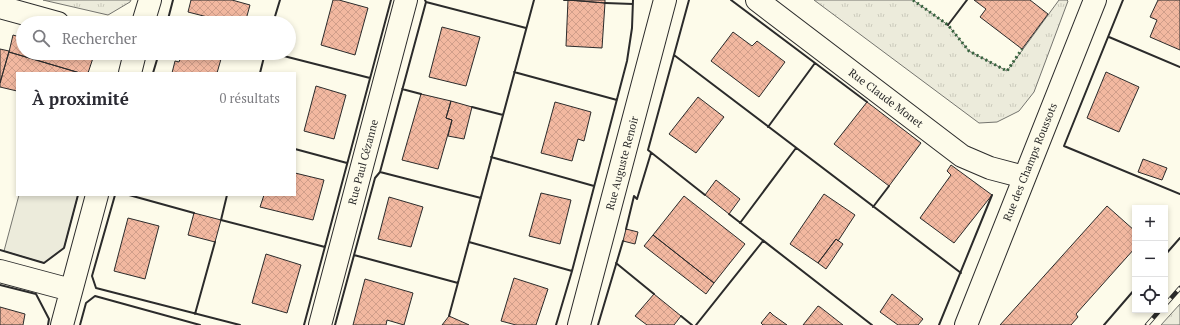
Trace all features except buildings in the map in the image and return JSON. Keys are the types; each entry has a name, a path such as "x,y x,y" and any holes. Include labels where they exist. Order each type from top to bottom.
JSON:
{"street":[{"path":"145,16 150,0"},
{"name":"Rue Paul Cézanne","path":"320,325 406,0"},
{"name":"Rue Auguste Renoir","path":"579,325 665,0"},
{"name":"Rue Claude Monet","path":"757,0 962,156 990,168 1024,177"},
{"name":"Rue des Champs Roussots","path":"966,325 1095,0"},
{"path":"0,7 33,16"},
{"path":"130,72 133,60"},
{"path":"62,325 97,196"},
{"path":"0,270 71,290"}],"green space":[{"path":"43,0 131,0 108,15"},
{"path":"814,0 913,0 948,25 969,51 1007,71 1059,0 1068,1 1034,92 1019,111 997,122 979,123"},
{"path":"19,196 78,196 64,248 44,263 4,251"},
{"path":"1180,304 1180,325 1161,325"}],"railway":[{"path":"1168,302 1180,288"},
{"path":"1147,325 1157,313"}],"hedge":[{"path":"913,0 948,25 969,51 1007,71 1022,49"}],"wall":[{"path":"169,16 173,0"},
{"path":"275,16 280,0"},
{"path":"304,325 391,0"},
{"path":"335,325 375,178 380,172 426,2 425,0"},
{"path":"449,316 534,0"},
{"path":"556,325 572,271 627,61 632,28 633,0"},
{"path":"689,0 648,150 705,195"},
{"path":"731,0 867,102"},
{"path":"948,25 967,0"},
{"path":"1123,0 1064,146 1180,194"},
{"path":"426,2 526,28"},
{"path":"605,3 633,4"},
{"path":"1109,37 1180,67"},
{"path":"674,55 961,273"},
{"path":"296,59 370,78"},
{"path":"153,72 157,60"},
{"path":"260,72 263,60"},
{"path":"768,127 815,63"},
{"path":"514,72 617,100"},
{"path":"402,89 421,94"},
{"path":"472,107 503,115"},
{"path":"740,223 796,148"},
{"path":"296,149 347,163"},
{"path":"626,229 634,196 637,199 651,153"},
{"path":"491,157 594,186"},
{"path":"380,172 481,198"},
{"path":"873,207 889,186"},
{"path":"939,325 992,195"},
{"path":"0,250 44,263 64,248 78,196"},
{"path":"115,196 92,276 96,288 240,325"},
{"path":"133,196 194,213"},
{"path":"227,196 221,220 325,247"},
{"path":"729,214 872,325"},
{"path":"1168,252 1180,238"},
{"path":"598,325 623,241"},
{"path":"696,325 763,241"},
{"path":"195,314 215,242"},
{"path":"469,242 572,271"},
{"path":"354,255 458,283"},
{"path":"616,263 654,294"},
{"path":"0,285 36,294 49,319 48,325"},
{"path":"1104,325 1132,292"},
{"path":"80,325 86,303 95,296 200,325"},
{"path":"681,316 692,325"}]}
